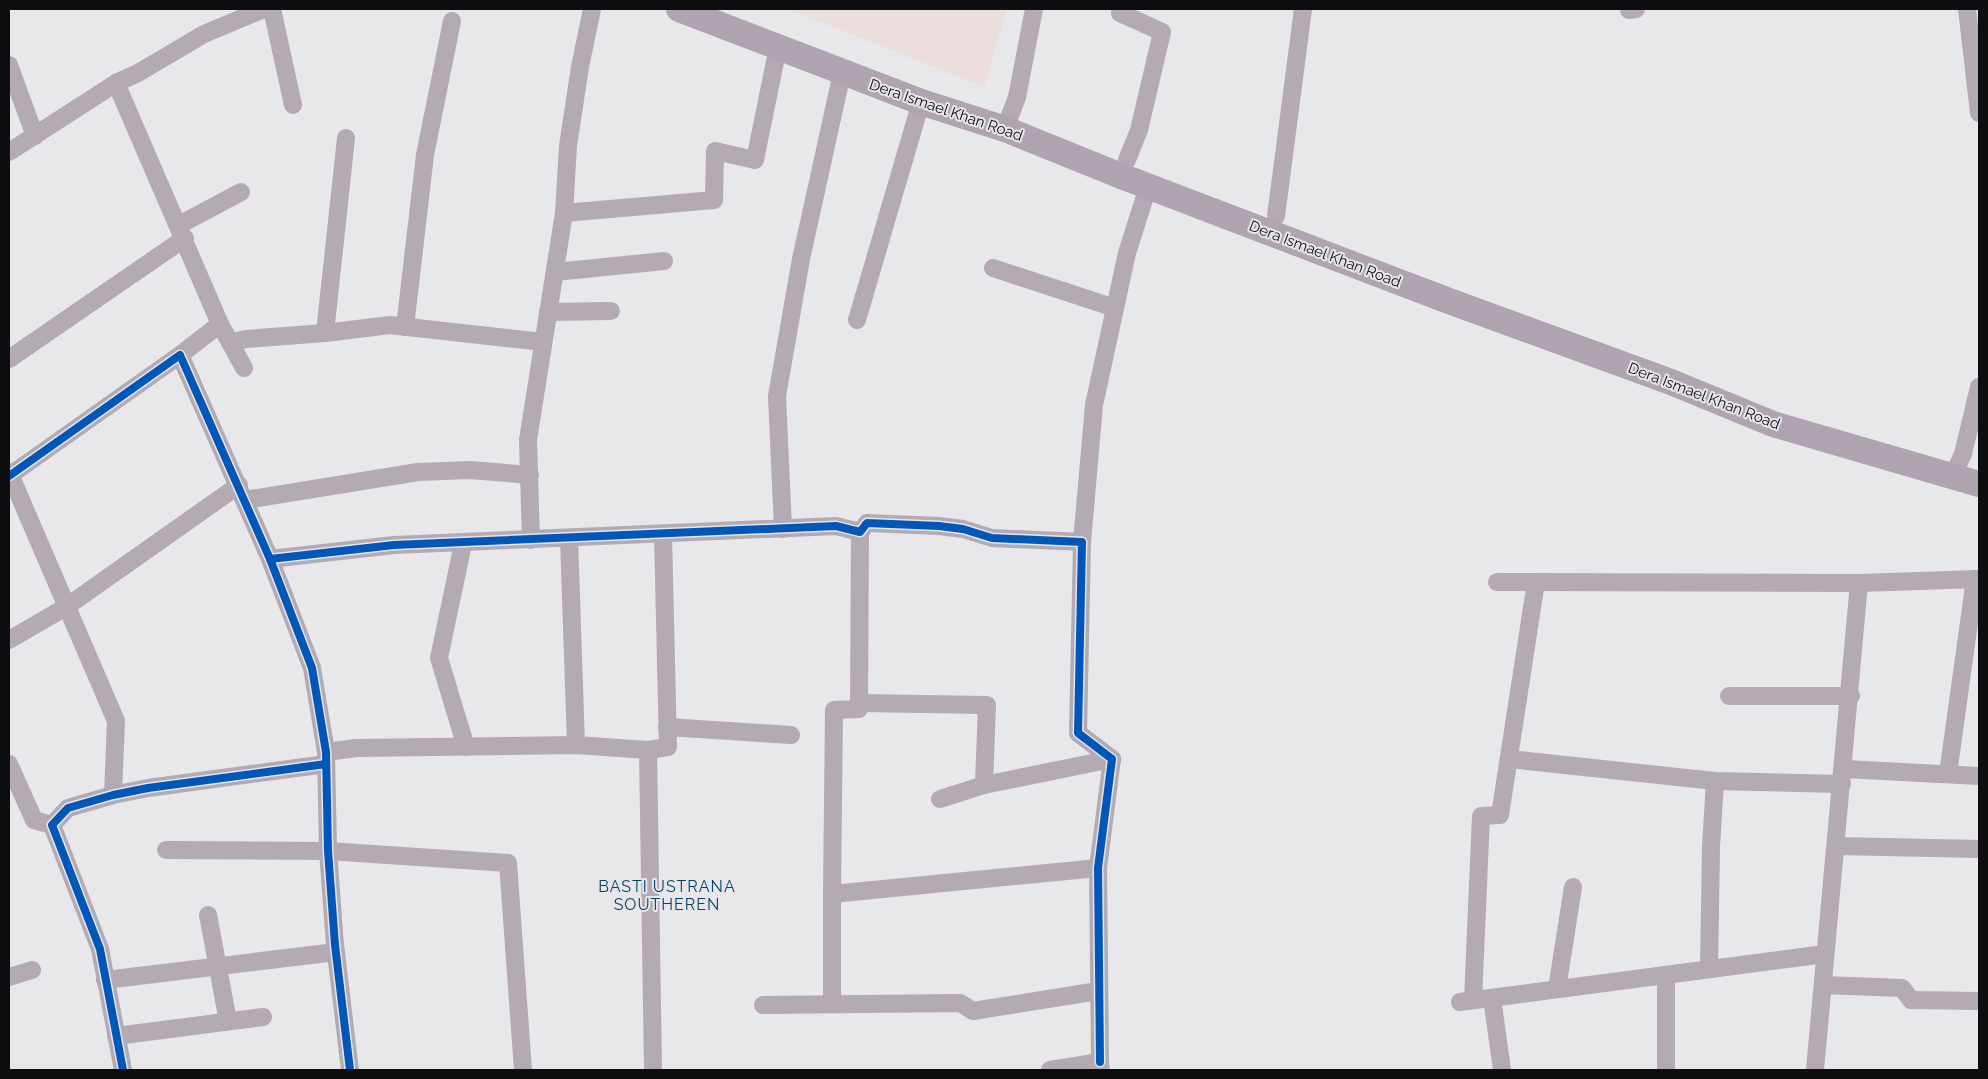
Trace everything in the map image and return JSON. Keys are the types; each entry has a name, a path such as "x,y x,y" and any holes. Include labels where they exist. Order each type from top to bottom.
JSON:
{"highway":[{"name":"Dera Ismael Khan Road","path":"679,9 921,102 1008,120 1127,160 1677,366 1779,407 1934,458 1970,479"},
{"name":"Dera Ismael Khan Road","path":"728,9 1008,120 1148,187 1449,301 1671,382 1773,424 1970,479"}],"street":[{"path":"9,152 116,83 204,34 264,9"},
{"path":"272,9 293,105"},
{"path":"531,540 528,440 564,214 568,146 580,67 592,9"},
{"path":"1008,120 1017,97 1034,9"},
{"path":"1276,216 1303,9"},
{"path":"1967,9 1979,113"},
{"path":"1120,12 1162,32 1139,130 1127,160"},
{"path":"405,327 425,155 452,21"},
{"path":"564,214 714,200 715,151 755,160 778,48"},
{"path":"9,65 34,136"},
{"path":"783,529 778,396 801,259 842,73"},
{"path":"116,83 182,232 220,324 244,368"},
{"path":"857,320 921,102"},
{"path":"325,334 346,138"},
{"path":"1112,759 1078,733 1082,542 1094,405 1127,253 1148,187"},
{"path":"9,359 182,232 242,192"},
{"path":"555,272 664,261"},
{"path":"993,268 1115,308"},
{"path":"548,312 611,311"},
{"path":"113,795 116,721 9,474 180,355 220,324"},
{"path":"230,343 246,339 325,334 390,325 543,342"},
{"path":"180,355 242,492 312,668 326,758 328,851 336,952 350,1070"},
{"path":"1970,479 1963,454 1979,388"},
{"path":"9,640 66,607 242,492 418,472 470,470 530,475"},
{"path":"832,1003 834,710 859,708 860,532 867,524 939,526 963,529 992,538 1082,542"},
{"path":"270,559 394,545 463,544 836,526 860,532"},
{"path":"52,825 68,808 113,795 326,758 356,748 576,745 648,750 668,747 663,534"},
{"path":"569,538 576,745"},
{"path":"463,544 439,658 466,747"},
{"path":"1497,582 1859,583 1977,579 1972,654 1948,774"},
{"path":"1536,582 1500,815 1481,816 1467,1001 1825,954"},
{"path":"1815,1070 1851,696 1859,583"},
{"path":"1729,696 1851,696"},
{"path":"859,703 987,705 984,785"},
{"path":"667,727 791,735"},
{"path":"648,750 653,1070"},
{"path":"1509,758 1715,781 1948,774 1979,776"},
{"path":"940,799 984,785 1112,759"},
{"path":"1050,1070 1101,1066 1098,991 1098,868 1112,759"},
{"path":"11,762 34,820 52,825"},
{"path":"1709,969 1711,848 1715,781"},
{"path":"52,825 100,949 122,1070"},
{"path":"1836,846 1979,849"},
{"path":"166,850 328,851 508,863 523,1070"},
{"path":"832,894 1098,868"},
{"path":"1557,989 1573,887"},
{"path":"208,914 228,1021"},
{"path":"105,980 336,952"},
{"path":"9,977 32,970"},
{"path":"1666,975 1666,1070"},
{"path":"1823,985 1902,988 1911,1000 1979,1001"},
{"path":"763,1005 960,1003 973,1011 1098,991"},
{"path":"1492,998 1502,1070"},
{"path":"116,1036 263,1017"}],"shaded area":[{"path":"788,9 1007,9 984,87"}],"cycle path":[{"path":"9,476 180,355 270,559 312,668 326,752 328,851 335,945 350,1070"},
{"path":"270,559 394,545 836,526 860,532 867,523 939,526 963,529 992,538 1082,542 1078,733 1112,759 1098,868 1100,1062"},
{"path":"123,1070 100,949 52,825 68,808 113,795 148,788 326,764"}],"district":[{"name":"BASTI USTRANA SOUTHEREN","path":"667,895"}]}
